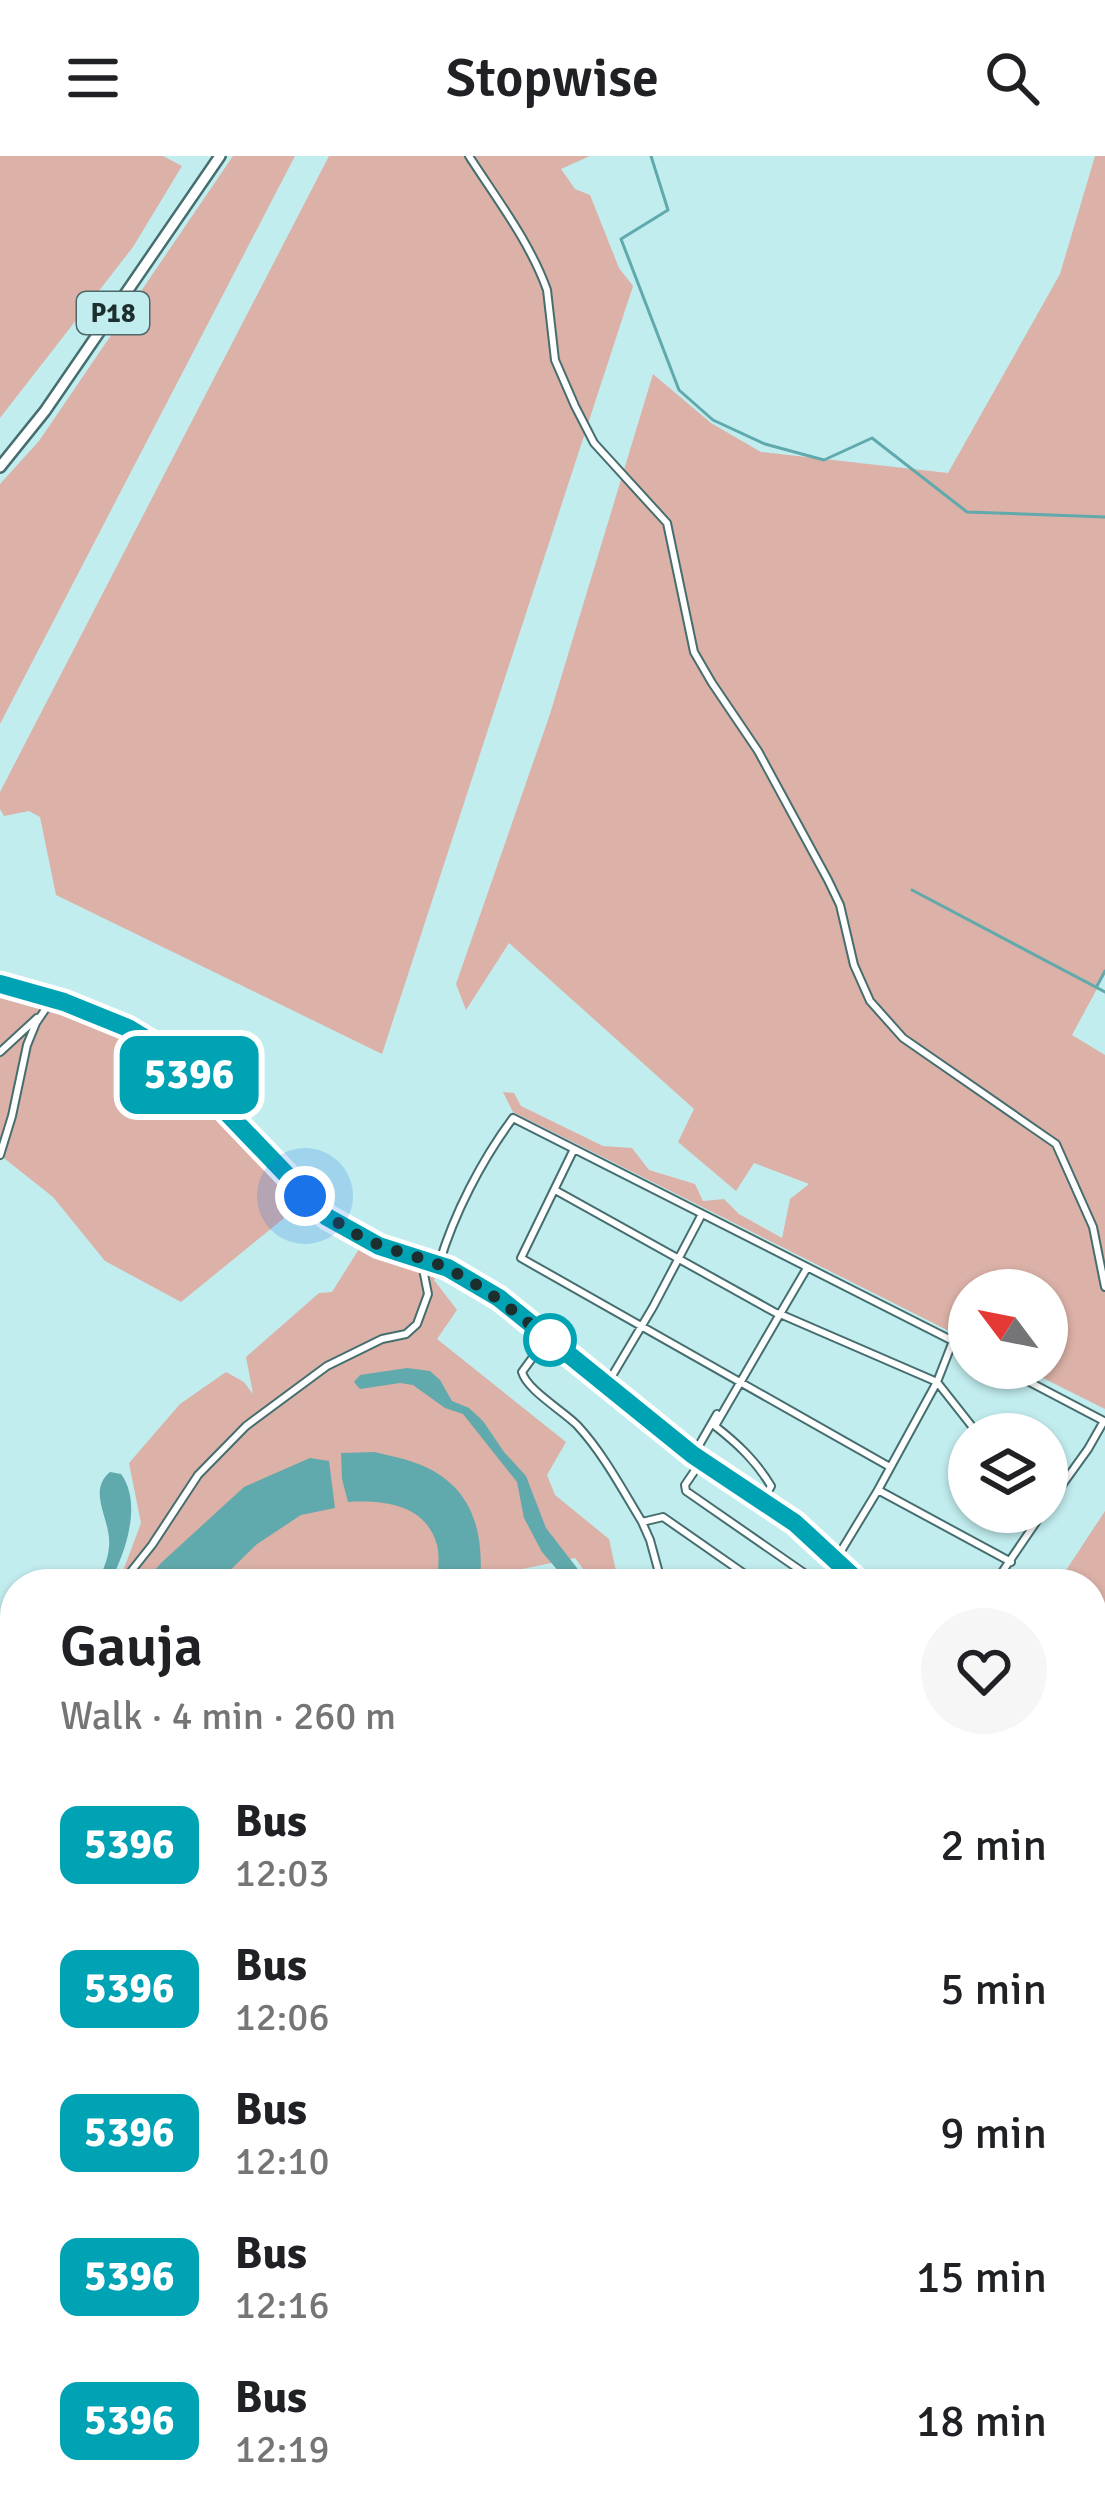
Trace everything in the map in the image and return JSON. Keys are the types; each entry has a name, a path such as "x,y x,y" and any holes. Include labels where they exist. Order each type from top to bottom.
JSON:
{"main road":[{"name":"P18","path":"0,467 45,411 220,156"}],"street":[{"path":"469,156 544,280 555,360 594,443 667,523 694,652 758,752 828,880 870,1001 903,1038 1056,1144 1093,1227 1105,1287"},
{"path":"0,984 53,998 128,1028 156,1045 327,1217 379,1246 439,1264 499,1298 693,1455 795,1523 846,1569"},
{"path":"0,1155 27,1045 53,998"},
{"path":"0,1052 43,1012"},
{"path":"439,1264 475,1181 513,1118 948,1339"},
{"path":"574,1150 521,1258 890,1467"},
{"path":"555,1190 778,1314 937,1382 963,1413"},
{"path":"606,1386 702,1214"},
{"path":"133,1569 197,1475 246,1426 327,1366 406,1334 417,1324 428,1294 421,1259"},
{"path":"762,1502 771,1486 759,1466 716,1426 805,1267"},
{"path":"548,1338 522,1372 524,1381 587,1437 641,1522 658,1569"},
{"path":"830,1569 937,1382 948,1352"},
{"path":"693,1455 739,1382"},
{"path":"1044,1389 1104,1420 1068,1474"},
{"path":"702,1460 686,1491 798,1569"},
{"path":"878,1490 1011,1562"},
{"path":"641,1522 662,1516 738,1569"},
{"path":"1006,1569 1030,1533"}],"shaded area":[{"path":"0,156 163,156 182,166 133,247 0,418"},
{"path":"233,156 295,156 0,724 0,484 39,441"},
{"path":"329,156 590,156 561,169 575,189 590,195 619,268 633,286 382,1054 56,895 40,817 29,811 4,816 0,809 0,792"},
{"path":"1095,156 1105,156 1105,974 1072,1035 1105,1055 1105,1409 1065,1389 1068,1269 948,1269 948,1330 513,1112 503,1092 514,1093 521,1106 603,1146 632,1148 649,1170 695,1184 703,1201 724,1199 739,1214 782,1238 790,1199 809,1184 754,1163 736,1191 678,1142 694,1109 509,943 466,1010 456,984 550,714 653,374 711,423 761,452 948,473 1060,274"},
{"path":"0,989 135,1039 204,1103 299,1206 181,1302 105,1261 53,1197 0,1155"},
{"path":"359,1249 438,1273 434,1280 457,1310 437,1339 566,1442 547,1475 555,1495 609,1539 616,1569 583,1569 575,1558 522,1569 124,1569 141,1523 129,1463 180,1404 226,1372 244,1382 253,1394 246,1357 319,1293 332,1292"},
{"path":"1105,1511 1105,1569 1067,1569"}],"water":[{"path":"407,1368 430,1371 452,1401 483,1421 526,1476 546,1528 577,1569 557,1569 542,1552 524,1518 517,1482 463,1414 445,1408 413,1385 360,1389 354,1382 360,1375"},
{"path":"375,1452 439,1474 472,1514 480,1569 438,1569 431,1531 413,1513 389,1504 348,1502 341,1453"},
{"path":"310,1458 329,1461 335,1508 301,1515 257,1544 231,1569 156,1569 161,1563 244,1487"},
{"path":"110,1472 121,1474 131,1500 129,1529 116,1569 103,1569 109,1537 100,1497"}],"waterway":[{"path":"651,156 668,210 621,239 679,390 713,420 765,444 824,460 872,438 967,512 1105,517"},
{"path":"912,890 1105,992"},
{"path":"1097,986 1105,971"}],"bus line":[{"name":"5396","path":"0,984 64,1002 142,1035 212,1097 327,1217 379,1246 448,1268 499,1298 693,1455 795,1523 846,1569"}],"route":[{"path":"305,1196 351,1232 470,1280 550,1340"}]}
